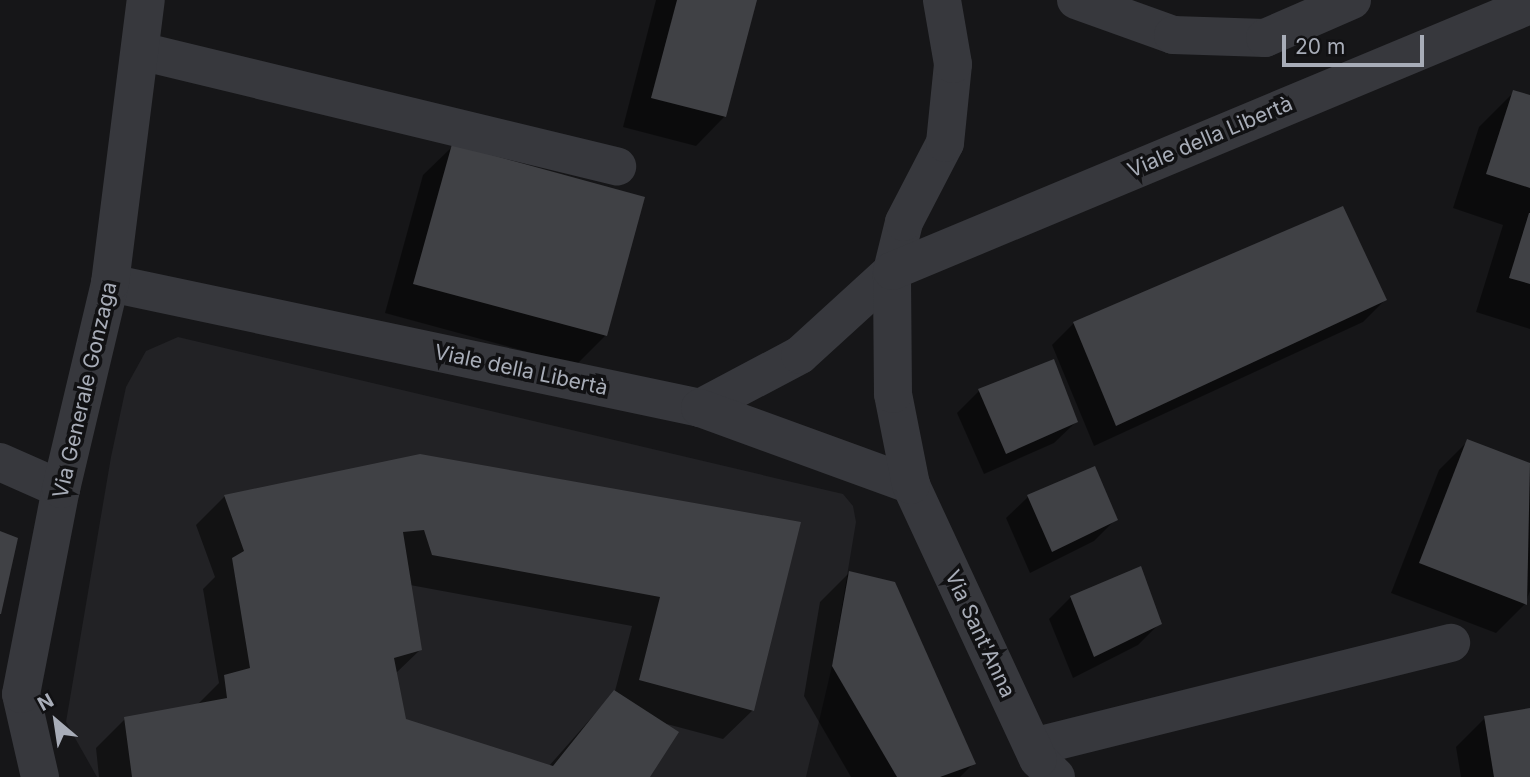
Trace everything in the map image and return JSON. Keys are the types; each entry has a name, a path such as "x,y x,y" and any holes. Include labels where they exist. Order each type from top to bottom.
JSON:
{"street":[{"name":"Via Generale Gonzaga","path":"40,777 11,695 110,283 146,0"},
{"path":"892,271 904,222 945,143 953,65 942,0"},
{"path":"1082,1 1173,35 1265,38 1352,0"},
{"name":"Viale della Libertà","path":"110,283 700,408 800,355 892,271 1530,5"},
{"path":"140,51 617,166"},
{"name":"Via Sant'Anna","path":"892,271 894,394 911,485 1032,747 1056,777"},
{"path":"700,408 911,485"},
{"path":"0,462 61,489"},
{"path":"1032,747 1451,643"}],"shaded area":[{"path":"178,337 843,494 853,506 856,522 832,666 806,777 97,777 66,722 111,457 126,387 146,351"}],"building":[{"path":"677,0 757,0 726,117 651,98"},
{"path":"1513,90 1530,95 1530,188 1486,174"},
{"path":"452,144 645,197 607,336 413,284"},
{"path":"1343,206 1387,300 1116,426 1073,322"},
{"path":"1530,213 1530,284 1509,278"},
{"path":"1054,359 1078,422 1006,454 978,389"},
{"path":"1467,439 1530,463 1527,605 1419,563"},
{"path":"420,454 801,522 754,711 639,680 660,597 432,555 424,530 403,532 422,650 394,658 406,719 553,766 614,690 679,732 650,777 132,777 124,717 227,698 224,675 250,668 232,558 244,551 224,495"},
{"path":"1095,466 1118,520 1052,552 1027,495"},
{"path":"0,531 18,538 1,614 0,614"},
{"path":"1141,566 1162,624 1094,657 1070,596"},
{"path":"849,571 895,582 976,764 940,777 897,777 832,666"},
{"path":"1530,708 1530,777 1494,777 1484,716"}]}
